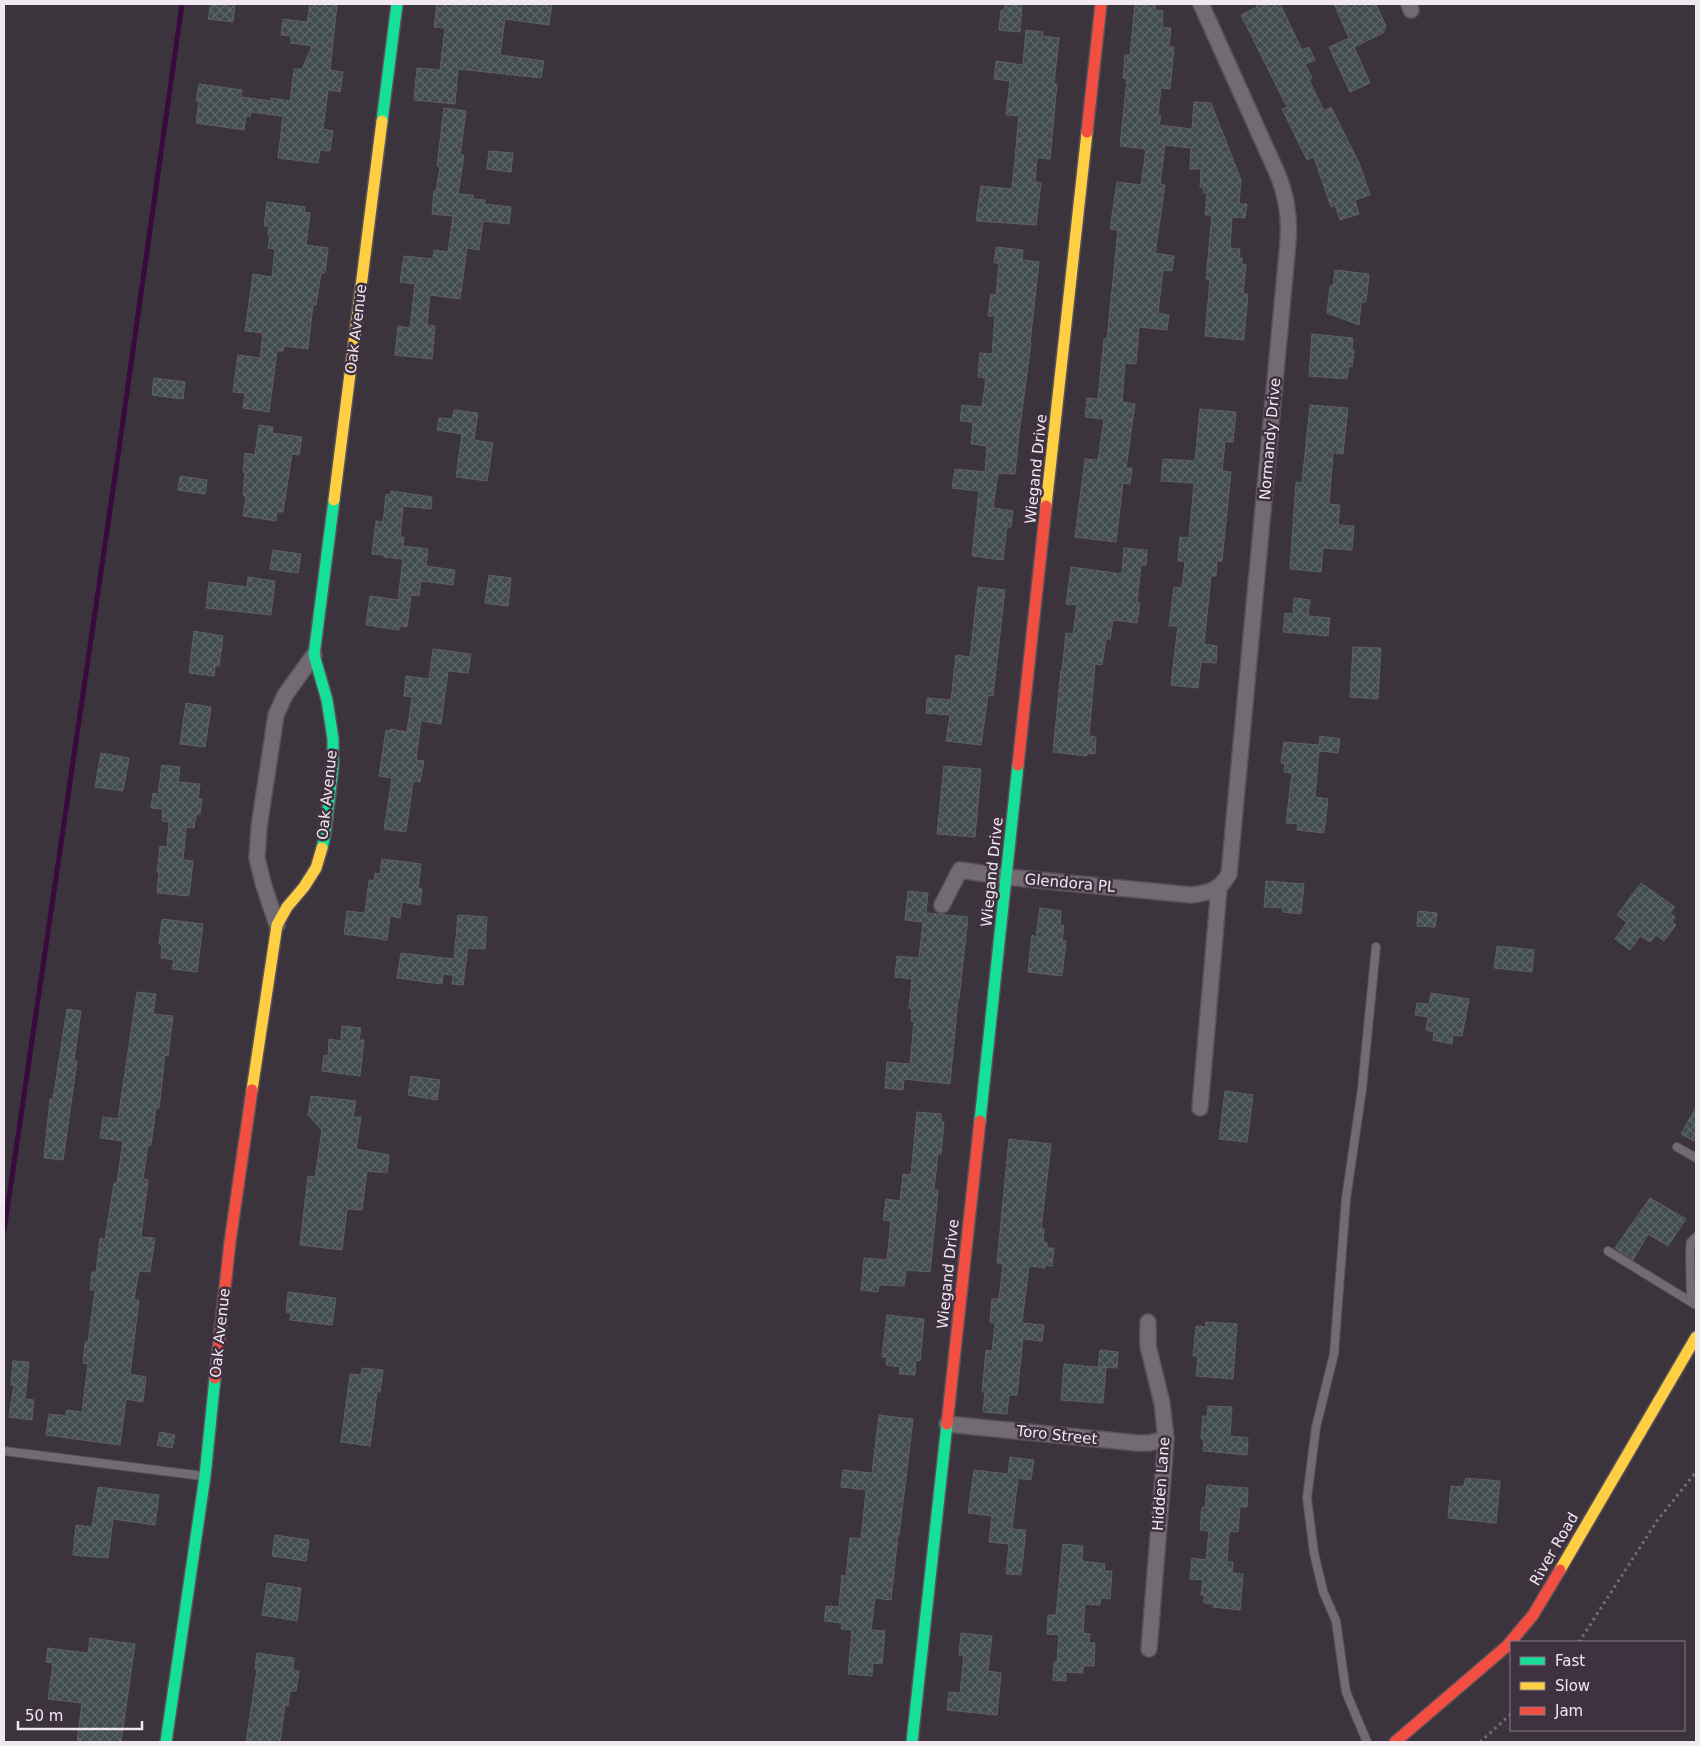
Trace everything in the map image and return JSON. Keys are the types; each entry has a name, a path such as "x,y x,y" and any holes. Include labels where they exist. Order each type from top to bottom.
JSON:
{"street":[{"name":"Oak Avenue","path":"166,1742 205,1476 230,1242 277,925 287,907 304,887 316,868 325,835 333,766 333,739 326,700 314,655 397,4"},
{"name":"Wiegand Drive","path":"912,1742 1101,4"},
{"name":"Normandy Drive","path":"1201,4 1280,180 1288,208 1289,230 1230,866 1225,882 1218,888"},
{"name":"Oak Avenue","path":"277,925 263,883 258,858 258,827 276,715 285,694 314,655"},
{"name":"Glendora PL","path":"942,905 960,870 1007,877 1191,895 1207,894 1218,888"},
{"path":"1200,1108 1218,888"},
{"name":"Hidden Lane","path":"1148,1322 1148,1346 1162,1403 1166,1439 1149,1649"},
{"name":"River Road","path":"1510,1641 1533,1615 1696,1337"},
{"name":"Toro Street","path":"947,1424 1137,1443 1149,1443 1166,1439"},
{"name":"River Road","path":"1395,1742 1510,1641"}],"lane":[{"path":"1367,1742 1346,1692 1336,1621 1323,1591 1314,1553 1307,1498 1316,1427 1334,1354 1346,1198 1362,1089 1376,947"},
{"path":"1677,1147 1696,1158"},
{"path":"1693,1303 1690,1250 1691,1242 1696,1236"},
{"path":"1608,1251 1693,1303"},
{"path":"4,1451 205,1476"}],"path":[{"path":"1580,1641 1656,1521 1696,1472"},
{"path":"1480,1742 1510,1715"}],"building":[{"path":"211,4 235,4 233,22 208,19"},
{"path":"310,4 337,4 330,70 343,72 340,92 328,90 323,129 333,131 330,151 320,150 318,163 278,158 283,116 251,112 250,117 246,116 244,130 196,123 199,101 196,101 199,84 242,90 241,97 271,101 271,98 290,101 294,69 302,69 312,46 291,43 291,36 281,35 283,19 307,22"},
{"path":"437,4 552,4 549,25 505,19 500,55 544,61 541,78 458,69 455,104 414,100 417,68 440,70 445,28 434,27"},
{"path":"1005,4 1022,4 1020,32 999,30 1001,10 1005,10"},
{"path":"1135,4 1156,4 1155,10 1163,11 1162,27 1171,28 1169,47 1174,47 1170,89 1161,88 1158,115 1161,116 1159,125 1192,129 1194,102 1211,103 1241,180 1239,204 1247,204 1245,218 1232,217 1230,248 1240,249 1239,258 1242,258 1242,264 1246,265 1243,294 1248,294 1244,340 1205,336 1210,280 1206,279 1212,215 1205,215 1207,193 1203,193 1204,187 1200,187 1201,169 1190,169 1191,148 1165,145 1160,184 1165,185 1155,253 1174,256 1172,271 1163,270 1158,313 1169,315 1167,330 1139,327 1136,364 1125,363 1122,402 1135,404 1126,468 1132,468 1130,484 1123,483 1116,542 1075,537 1085,459 1098,460 1104,419 1085,417 1087,398 1098,399 1104,339 1107,339 1118,230 1110,229 1117,182 1141,185 1146,149 1120,146 1127,79 1123,78 1125,55 1130,55"},
{"path":"1256,4 1280,4 1302,50 1309,47 1315,60 1305,64 1312,78 1309,80 1324,111 1331,107 1359,163 1370,195 1355,200 1359,214 1340,220 1335,205 1331,207 1314,157 1307,160 1282,109 1287,107 1241,15 1257,7"},
{"path":"1334,4 1376,4 1386,26 1383,33 1354,47 1370,83 1350,92 1329,47 1349,38"},
{"path":"1026,30 1043,32 1042,36 1059,38 1054,84 1057,84 1050,159 1037,158 1035,182 1041,183 1036,225 976,221 981,186 1012,189 1019,116 1006,115 1010,81 994,79 996,61 1023,65"},
{"path":"444,108 466,111 460,155 464,155 458,194 473,195 473,199 485,200 484,204 511,207 509,224 483,221 479,250 467,248 460,299 430,295 427,325 435,326 432,359 395,355 398,326 410,328 415,284 400,282 404,256 433,259 434,250 448,252 453,216 432,214 434,191 436,191 440,167 437,166"},
{"path":"489,151 513,153 511,172 487,169"},
{"path":"267,202 305,207 304,212 310,213 306,245 328,248 325,273 321,273 316,305 313,305 308,349 284,346 283,351 277,351 269,412 243,408 245,393 233,392 238,355 260,358 263,333 245,331 253,274 272,277 275,249 268,248 269,226 264,226"},
{"path":"996,247 1023,250 1022,260 1039,262 1015,474 998,473 993,508 1013,511 1011,527 1007,527 1003,560 972,556 979,491 952,488 955,469 985,472 987,446 971,444 973,422 960,421 962,405 982,407 986,378 978,377 980,353 992,354 995,316 988,316 991,294 996,295 999,263 994,263"},
{"path":"1335,270 1369,274 1366,302 1361,302 1359,325 1327,313 1330,286 1333,286"},
{"path":"1312,334 1353,338 1352,367 1349,365 1347,379 1309,376"},
{"path":"154,378 185,382 183,399 152,395"},
{"path":"1310,405 1348,408 1343,454 1333,453 1329,504 1340,505 1338,525 1354,526 1352,550 1323,548 1321,572 1290,569 1296,482 1302,483"},
{"path":"1200,409 1236,412 1233,442 1225,442 1222,471 1231,472 1222,561 1217,561 1216,576 1211,576 1204,644 1217,646 1216,663 1201,662 1198,688 1171,685 1178,626 1169,626 1174,587 1182,588 1185,562 1178,561 1180,537 1189,538 1194,483 1161,481 1163,459 1195,461"},
{"path":"454,410 478,413 474,440 493,443 487,481 456,477 462,434 437,430 439,418 452,419"},
{"path":"259,425 273,427 272,433 302,437 299,455 292,454 283,512 277,512 276,521 243,516 246,497 243,495 245,453 255,455"},
{"path":"180,476 207,480 205,494 178,490"},
{"path":"391,491 432,497 431,509 403,506 400,537 404,537 403,546 428,549 426,566 455,570 453,585 421,581 419,596 411,595 407,627 399,626 399,630 366,625 370,596 398,600 403,559 372,554 376,521 383,522 386,494 391,495"},
{"path":"1124,548 1147,550 1146,565 1141,565 1137,602 1140,603 1137,623 1113,620 1110,639 1106,639 1102,665 1095,664 1089,736 1096,737 1095,754 1087,753 1087,756 1053,752 1066,633 1073,634 1077,605 1066,604 1071,567 1122,574"},
{"path":"273,550 301,554 298,573 270,569"},
{"path":"489,575 511,578 508,606 485,603"},
{"path":"248,577 275,581 271,615 206,608 209,582 247,587"},
{"path":"978,587 1005,590 993,696 988,695 981,745 946,741 950,715 926,713 927,698 951,700 956,655 970,657"},
{"path":"1294,598 1310,600 1308,616 1330,618 1328,636 1283,632 1285,613 1293,614"},
{"path":"194,631 223,636 219,666 215,666 214,676 189,673"},
{"path":"1353,647 1381,648 1378,699 1350,697"},
{"path":"433,649 471,654 468,673 448,671 441,724 421,721 416,760 424,761 420,782 413,781 406,832 384,829 392,778 379,776 386,730 407,732 412,697 404,696 406,676 429,679"},
{"path":"186,703 211,707 205,747 180,744"},
{"path":"1320,736 1340,739 1338,753 1319,751 1315,797 1328,799 1324,833 1297,830 1298,824 1286,823 1292,773 1284,772 1285,763 1281,763 1284,742 1319,745"},
{"path":"101,753 129,758 123,791 95,787"},
{"path":"162,765 180,767 178,782 200,784 198,799 202,799 200,814 196,815 194,828 186,827 183,860 193,861 189,896 157,893 160,846 167,847 169,822 162,821 163,809 151,808 153,793 158,794"},
{"path":"944,766 981,769 975,837 937,834"},
{"path":"382,859 421,864 418,888 422,889 420,905 402,902 400,918 390,916 387,940 344,934 347,911 365,913 369,880 374,881 375,873 380,874"},
{"path":"1266,881 1304,884 1301,914 1283,912 1283,908 1264,907"},
{"path":"1641,883 1675,907 1670,913 1675,917 1672,922 1676,925 1664,941 1656,935 1650,942 1640,936 1630,950 1615,939 1627,922 1617,915"},
{"path":"908,891 928,893 926,913 968,917 950,1084 904,1079 903,1090 885,1088 887,1062 910,1064 914,1022 911,1021 912,1009 909,1008 912,979 895,977 897,956 919,958 923,922 905,920"},
{"path":"1040,908 1061,911 1060,926 1064,925 1062,940 1066,941 1062,976 1028,972 1032,935 1036,937"},
{"path":"1418,911 1437,913 1435,927 1417,926"},
{"path":"458,915 487,917 485,949 468,948 463,985 452,984 453,975 443,974 442,984 397,978 401,953 454,959"},
{"path":"162,919 203,924 197,972 172,969 174,960 161,958 162,945 159,944"},
{"path":"1497,946 1534,950 1532,972 1494,968"},
{"path":"137,992 156,994 153,1014 173,1016 168,1056 165,1055 159,1108 156,1108 151,1145 148,1145 143,1179 148,1180 141,1237 155,1238 150,1272 139,1271 134,1300 139,1300 130,1374 146,1377 143,1402 126,1399 120,1445 46,1435 49,1414 66,1416 67,1410 82,1412 88,1364 83,1363 85,1342 88,1342 95,1290 90,1290 92,1272 96,1272 100,1238 105,1239 114,1183 117,1183 123,1141 100,1138 103,1117 118,1119"},
{"path":"1431,993 1469,999 1462,1036 1453,1035 1452,1044 1433,1040 1434,1032 1426,1030 1428,1017 1415,1015 1417,1003 1429,1004"},
{"path":"67,1009 81,1011 74,1061 77,1061 63,1160 44,1158 50,1099 53,1099"},
{"path":"342,1026 361,1028 359,1040 364,1040 360,1076 322,1071 324,1055 328,1056 329,1039 341,1041"},
{"path":"411,1076 440,1080 437,1100 408,1095"},
{"path":"1225,1091 1253,1095 1247,1142 1219,1139"},
{"path":"311,1096 356,1101 353,1117 361,1117 356,1149 389,1155 387,1173 367,1171 362,1210 347,1209 342,1250 300,1245 308,1176 315,1177 322,1130 308,1115"},
{"path":"1696,1107 1696,1142 1681,1134"},
{"path":"917,1112 941,1114 941,1122 944,1122 941,1154 938,1154 934,1190 938,1190 930,1272 906,1270 904,1286 879,1285 878,1292 861,1290 864,1258 887,1260 891,1221 883,1220 886,1199 900,1201 903,1174 911,1175"},
{"path":"1009,1139 1051,1144 1041,1229 1044,1229 1043,1242 1047,1243 1047,1248 1054,1248 1052,1266 1045,1265 1045,1268 1029,1266 1022,1323 1044,1325 1042,1341 1023,1339 1017,1395 1009,1395 1007,1414 983,1412 985,1392 982,1392 986,1350 992,1351 995,1323 990,1322 992,1299 999,1299 1003,1264 997,1263"},
{"path":"1650,1198 1686,1219 1668,1246 1648,1234 1633,1260 1615,1248"},
{"path":"288,1292 336,1298 332,1325 290,1320 291,1313 286,1312"},
{"path":"887,1315 924,1319 920,1361 916,1360 915,1375 899,1374 900,1367 886,1365 887,1357 882,1357"},
{"path":"1206,1322 1237,1324 1233,1379 1196,1376 1198,1356 1193,1356 1196,1326 1205,1327"},
{"path":"1100,1350 1118,1352 1117,1368 1098,1367"},
{"path":"13,1361 29,1362 25,1399 34,1400 32,1420 9,1417 14,1385 11,1385"},
{"path":"1064,1364 1106,1368 1103,1403 1061,1400"},
{"path":"362,1368 383,1370 380,1392 377,1392 370,1446 341,1442 350,1374 361,1375"},
{"path":"1208,1406 1232,1407 1230,1436 1248,1438 1247,1455 1203,1451 1204,1439 1201,1439 1203,1416 1207,1416"},
{"path":"879,1415 913,1419 891,1600 875,1598 871,1630 885,1631 882,1664 873,1663 872,1676 848,1674 852,1630 841,1629 842,1623 824,1621 826,1606 839,1607 842,1575 846,1576 850,1538 861,1539 866,1490 841,1487 843,1470 872,1473"},
{"path":"160,1432 175,1435 172,1448 157,1445"},
{"path":"1010,1457 1034,1460 1031,1480 1018,1478 1012,1529 1026,1530 1021,1575 1006,1574 1009,1544 989,1542 992,1516 968,1513 974,1470 1008,1474"},
{"path":"1466,1478 1500,1481 1496,1523 1448,1518 1451,1486 1463,1487"},
{"path":"1207,1485 1248,1488 1247,1507 1240,1507 1238,1532 1229,1531 1227,1562 1233,1562 1232,1573 1243,1574 1240,1610 1213,1607 1214,1604 1204,1603 1204,1595 1201,1595 1203,1580 1190,1579 1192,1558 1206,1560 1209,1531 1200,1530 1202,1507 1205,1508"},
{"path":"98,1487 159,1495 155,1525 113,1519 108,1558 73,1555 76,1525 92,1527"},
{"path":"275,1535 309,1540 306,1561 272,1556"},
{"path":"1063,1544 1083,1546 1082,1561 1105,1564 1104,1571 1112,1571 1110,1599 1101,1598 1100,1605 1085,1604 1083,1633 1090,1634 1089,1643 1095,1643 1094,1666 1083,1666 1083,1673 1066,1672 1066,1681 1053,1680 1054,1662 1057,1662 1059,1635 1047,1634 1048,1615 1056,1615"},
{"path":"267,1583 301,1588 297,1621 262,1615"},
{"path":"961,1633 992,1636 988,1671 1001,1673 997,1715 947,1710 949,1692 960,1693 964,1655 959,1655"},
{"path":"90,1638 135,1644 121,1742 77,1742 82,1703 48,1699 53,1663 46,1662 48,1648 88,1653"},
{"path":"257,1653 294,1658 293,1670 299,1671 296,1691 290,1691 288,1706 285,1705 280,1742 246,1742 257,1670 255,1669"}],"waterway":[{"path":"4,1231 119,449 182,4"}],"traffic: fast":[{"path":"382,121 397,4"},
{"path":"322,848 333,766 333,739 327,700 314,655 334,500"},
{"path":"980,1121 1018,765"},
{"path":"166,1742 205,1476 215,1378"},
{"path":"912,1742 947,1424"}],"traffic: slow":[{"path":"334,500 382,121"},
{"path":"1046,506 1087,132"},
{"path":"252,1090 277,925 287,907 304,887 316,868 322,848"},
{"path":"1560,1570 1696,1337"}],"traffic: jam":[{"path":"1087,132 1101,4"},
{"path":"1018,765 1046,506"},
{"path":"215,1378 230,1242 252,1090"},
{"path":"947,1424 980,1121"},
{"path":"1511,1641 1533,1615 1560,1570"},
{"path":"1395,1742 1510,1642"}]}
